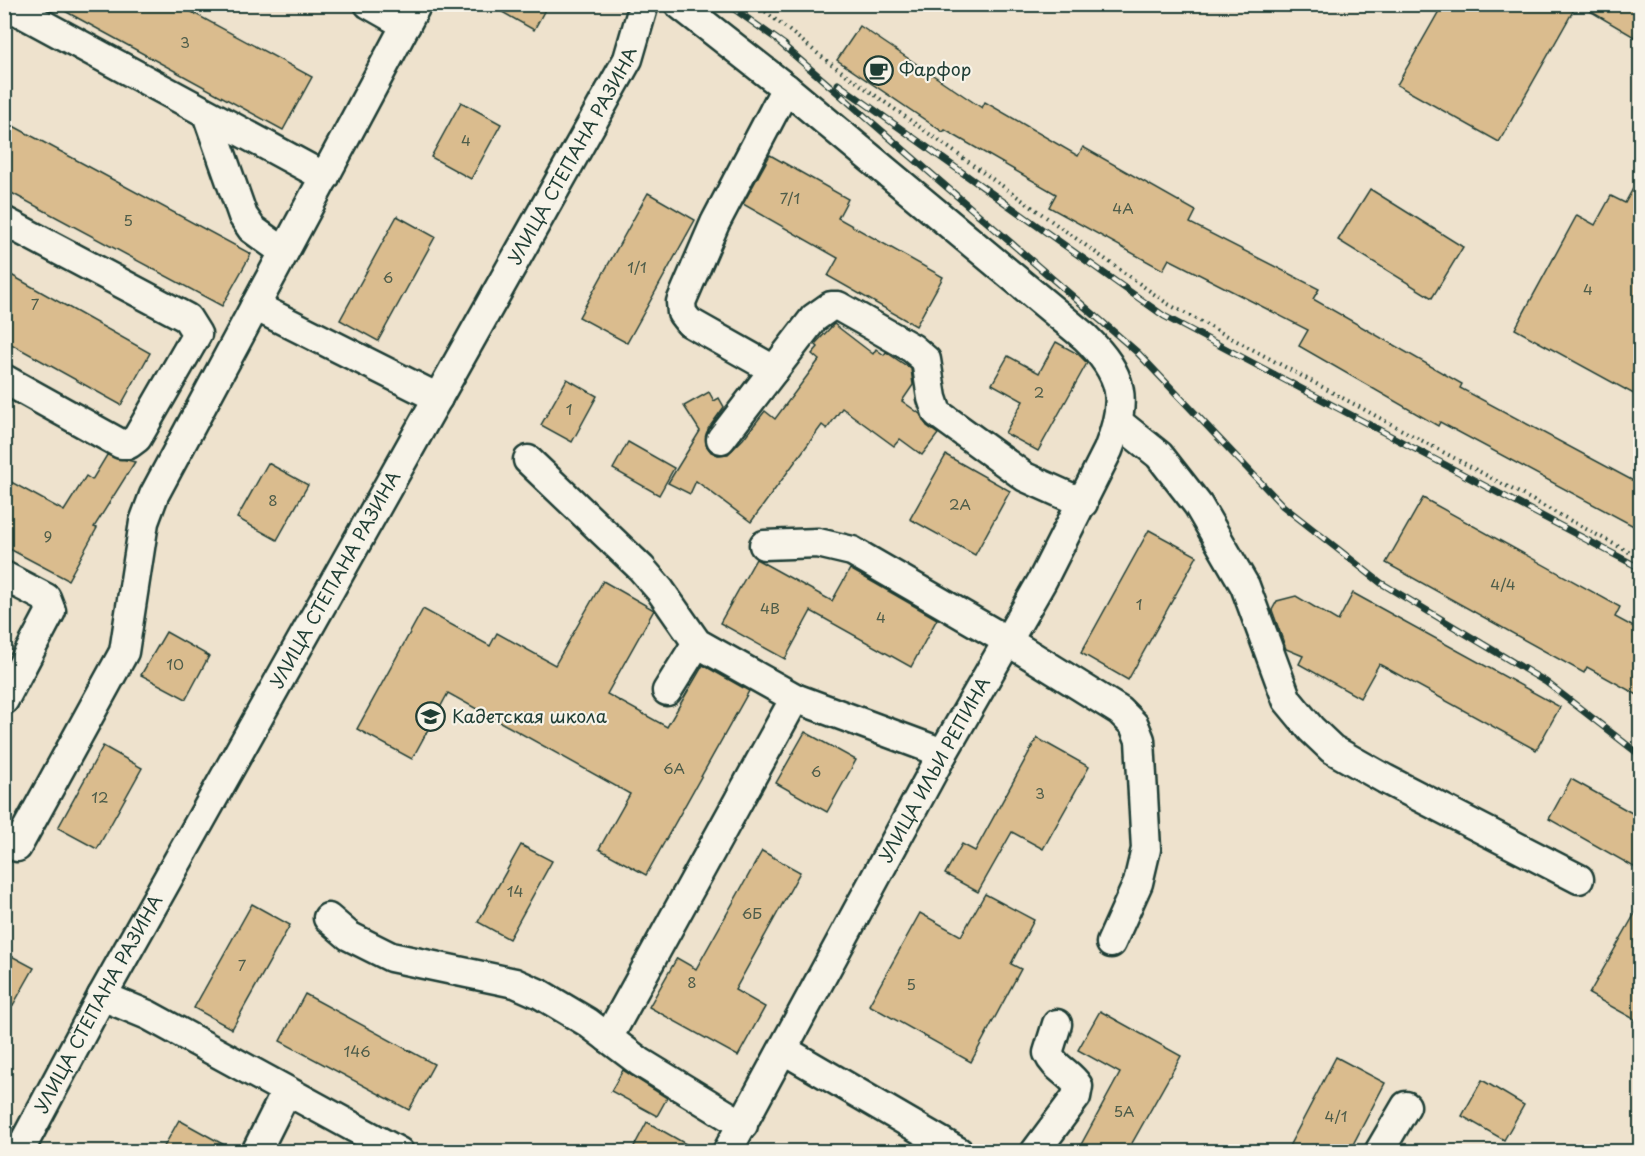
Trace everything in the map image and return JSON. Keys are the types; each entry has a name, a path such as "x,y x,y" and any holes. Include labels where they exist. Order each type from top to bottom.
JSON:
{"street":[{"path":"4,4 325,177"},
{"path":"17,847 124,652 148,508 412,15 369,4"},
{"name":"УЛИЦА СТЕПАНА РАЗИНА","path":"19,1152 102,996 628,59 644,4"},
{"path":"679,4 786,88 715,223 681,302 682,313 689,322 774,370"},
{"name":"УЛИЦА ИЛЬИ РЕПИНА","path":"727,1152 1006,640 1042,581 1108,450 1118,422 1122,399 1119,382 1105,356 1085,337 786,88"},
{"path":"207,114 243,216 252,229 284,252"},
{"path":"4,221 187,318 197,334 137,438 129,444 121,444 4,379"},
{"path":"255,306 438,398"},
{"path":"721,439 814,318 831,306 838,306 912,348 926,360 932,398 937,413 1025,477 1083,502"},
{"path":"1118,422 1159,455 1198,505 1245,586 1287,699 1311,729 1332,748 1385,779 1579,879"},
{"path":"528,460 641,568 660,590 697,643 795,698 944,753"},
{"path":"764,545 818,543 852,551 1006,640 1120,711 1134,725 1140,740 1146,849 1137,883 1111,943"},
{"path":"4,576 46,598 51,611 4,700"},
{"path":"667,691 697,643"},
{"path":"608,1038 795,698"},
{"path":"328,918 349,936 391,957 515,983 565,1008 639,1062 743,1125"},
{"path":"102,996 148,1015 399,1152"},
{"path":"1035,1152 1076,1097 1078,1086 1072,1075 1056,1067 1048,1053 1057,1024"},
{"path":"784,1050 959,1152"},
{"path":"256,1152 286,1092"},
{"path":"1379,1152 1406,1106"}],"path":[{"path":"756,4 827,61 1168,304 1641,558"}],"building":[{"path":"52,4 177,4 312,77 283,130"},
{"path":"488,4 548,4 534,30"},
{"path":"1443,4 1577,4 1499,142 1397,85"},
{"path":"1578,4 1641,4 1641,41"},
{"path":"860,26 982,108 985,102 1078,156 1083,147 1196,211 1190,223 1319,289 1313,299 1462,384 1460,388 1641,485 1641,530 1440,422 1438,426 1299,346 1308,330 1169,259 1163,270 1049,207 1056,194 945,130 943,132 837,60"},
{"path":"461,102 501,124 471,179 431,157"},
{"path":"4,121 251,254 222,306 4,189"},
{"path":"770,155 848,199 838,218 943,277 916,326 828,276 838,258 743,204"},
{"path":"1641,174 1641,398 1515,329 1577,215 1595,225 1611,196 1625,203"},
{"path":"1370,189 1463,247 1432,298 1338,240"},
{"path":"648,193 695,220 627,343 579,317"},
{"path":"397,216 435,237 378,341 340,320"},
{"path":"4,271 150,353 121,405 4,340"},
{"path":"834,324 873,354 876,349 884,355 886,352 911,369 913,385 902,401 920,414 927,426 938,434 922,455 900,439 894,446 842,408 827,429 822,425 751,522 696,481 690,494 668,483 700,431 684,406 709,392 714,401 719,398 724,407 708,429 706,445 711,452 718,455 728,454 765,411 775,419 819,360 812,354 818,347 815,344"},
{"path":"1056,342 1078,354 1087,363 1038,451 1005,433 1023,401 992,384 1008,356 1039,373"},
{"path":"567,379 597,396 572,442 541,425"},
{"path":"628,442 674,468 659,495 613,469"},
{"path":"107,455 135,462 94,527 97,528 68,580 4,546 4,478 64,511 86,476 92,480"},
{"path":"946,455 1010,491 975,555 910,519"},
{"path":"268,463 308,485 277,540 237,518"},
{"path":"1423,498 1620,607 1615,617 1641,631 1641,697 1587,667 1584,673 1386,563"},
{"path":"1149,530 1197,556 1128,680 1081,653"},
{"path":"756,559 832,601 850,569 937,619 911,667 811,611 785,659 720,623"},
{"path":"603,581 654,610 607,694 667,727 703,665 749,691 646,875 599,849 630,794 448,693 412,759 357,729 423,609 490,646 497,633 555,665"},
{"path":"1353,593 1560,707 1536,750 1379,664 1360,698 1299,664 1303,656 1286,649 1272,610 1277,601 1296,596 1338,621"},
{"path":"166,632 209,656 186,699 141,675"},
{"path":"805,732 856,760 827,812 776,783"},
{"path":"1037,738 1089,767 1043,849 1012,832 978,892 945,874 962,844 975,851"},
{"path":"103,746 142,768 97,849 58,828"},
{"path":"1571,779 1641,818 1641,871 1549,819"},
{"path":"521,845 552,861 509,939 478,922"},
{"path":"762,851 800,872 735,990 765,1007 738,1056 649,1007 677,958 696,969"},
{"path":"985,894 1034,920 1011,964 1021,969 971,1062 869,1005 920,913 961,936"},
{"path":"1641,903 1641,1023 1589,994"},
{"path":"252,904 290,925 232,1029 194,1008"},
{"path":"4,952 34,968 4,1021"},
{"path":"305,994 434,1064 409,1110 280,1041"},
{"path":"1100,1011 1181,1056 1127,1152 1077,1152 1120,1073 1078,1050"},
{"path":"1336,1057 1385,1083 1349,1152 1286,1152"},
{"path":"623,1070 667,1098 657,1116 611,1091"},
{"path":"1482,1080 1524,1105 1504,1140 1462,1116"},
{"path":"179,1120 237,1152 161,1152"},
{"path":"647,1122 700,1152 631,1152"}],"railway":[{"path":"727,4 785,45"},
{"path":"778,41 1137,352 1283,506 1381,583 1546,682 1640,755"},
{"path":"838,84 1164,316 1640,568"}],"place":[{"name":"Фарфор","path":"878,70"},
{"name":"Кадетская школа","path":"431,717"}]}
